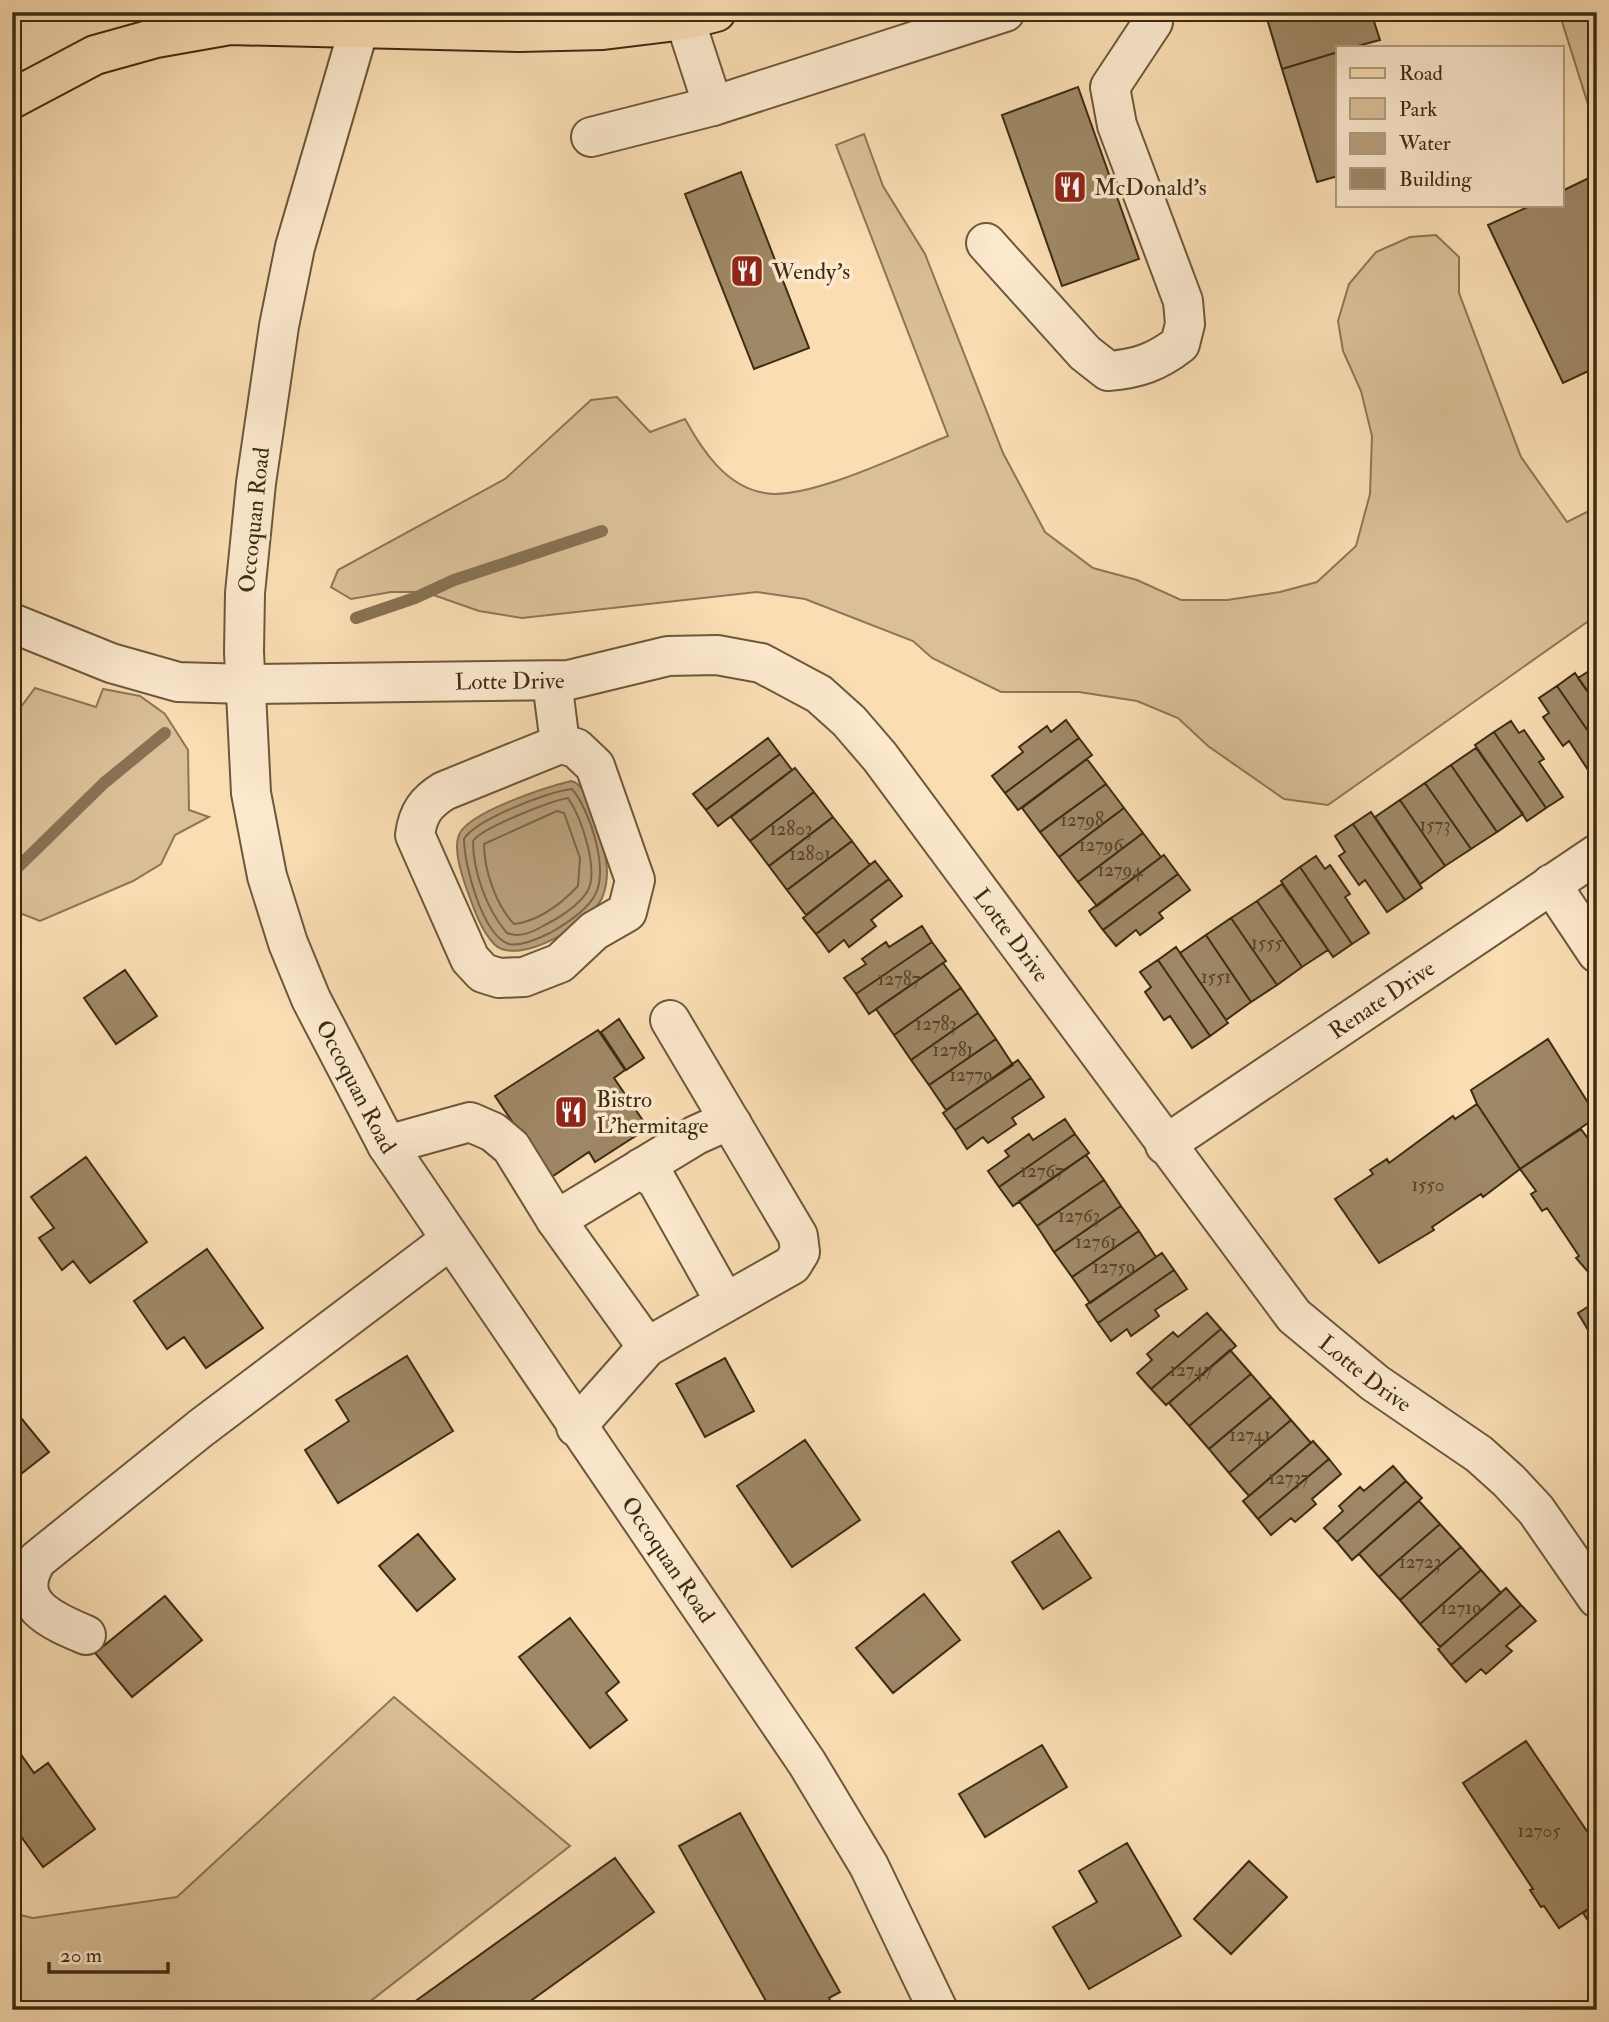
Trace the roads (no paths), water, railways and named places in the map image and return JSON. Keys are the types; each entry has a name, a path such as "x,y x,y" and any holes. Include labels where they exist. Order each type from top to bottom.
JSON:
{"main road":[{"path":"12,99 95,55 156,38 230,25 363,17 519,32 603,30 701,16"}],"street":[{"path":"591,137 713,106 1005,12"},
{"path":"701,16 713,106"},
{"name":"Occoquan Road","path":"363,17 295,247 279,326 256,483 245,593 246,684 251,793 267,876 288,943 311,999 387,1145 576,1427 807,1763 869,1866 938,2010"},
{"path":"986,243 1085,353 1108,370 1135,369 1161,358 1180,344 1185,324 1183,301 1117,125 1110,87 1153,22"},
{"name":"Lotte Drive","path":"12,623 111,663 178,682 246,684 552,681 589,676 668,656 717,655 761,663 819,694 849,721 880,757 1294,1317 1375,1383 1451,1433 1509,1481 1536,1510 1597,1598"},
{"path":"552,681 560,744"},
{"path":"560,744 576,748 595,766 635,880 633,898 627,912 594,931 560,963 524,976 499,978 483,973 470,959 415,835 417,821 427,802 444,791 560,744"},
{"name":"Renate Drive","path":"1165,1145 1597,854"},
{"path":"1551,884 1597,953"},
{"path":"576,1427 647,1347 792,1265 801,1244 670,1020"},
{"path":"387,1145 470,1122 511,1147 556,1220 647,1347"},
{"path":"556,1220 696,1135 716,1126 732,1124"},
{"path":"641,1168 657,1181 725,1302"},
{"path":"86,1635 53,1622 32,1601 27,1588 30,1571 37,1559 201,1428 450,1240"}],"water":[{"path":"571,781 580,786 585,795 603,846 607,877 602,898 584,919 553,939 536,947 505,950 489,938 474,909 458,861 459,835 465,826 492,809"}],"waterway":[{"path":"356,618 415,598 454,580 602,531"},
{"path":"12,873 104,783 165,733"}],"place":[{"name":"McDonald's","path":"1070,187"},
{"name":"Wendy's","path":"747,271"},
{"name":"Bistro L'hermitage","path":"571,1112"}]}
